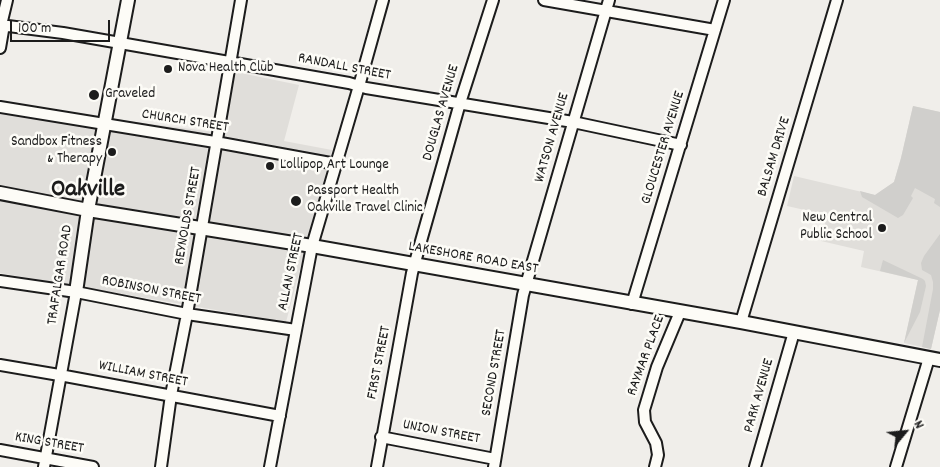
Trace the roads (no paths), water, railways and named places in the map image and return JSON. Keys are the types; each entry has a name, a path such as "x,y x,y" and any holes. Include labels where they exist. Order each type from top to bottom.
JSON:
{"main road":[{"name":"TRAFALGAR ROAD","path":"76,292 88,210 106,125 128,0"},
{"name":"LAKESHORE ROAD EAST","path":"0,193 88,210 312,246 741,322 934,359"}],"street":[{"path":"0,48 7,0"},
{"name":"REYNOLDS STREET","path":"161,467 171,395 187,314 241,0"},
{"name":"ALLAN STREET","path":"270,467 312,246 383,0"},
{"name":"DOUGLAS AVENUE","path":"414,264 460,103 493,0"},
{"path":"544,0 715,30"},
{"name":"WATSON AVENUE","path":"526,285 609,0"},
{"name":"GLOUCESTER AVENUE","path":"632,304 724,0"},
{"name":"BALSAM DRIVE","path":"741,322 837,0"},
{"name":"RANDALL STREET","path":"2,25 63,33 573,122 681,145"},
{"name":"CHURCH STREET","path":"0,107 217,142 336,164"},
{"name":"FIRST STREET","path":"377,467 414,264"},
{"name":"ROBINSON STREET","path":"0,281 76,292 187,314 296,330"},
{"name":"SECOND STREET","path":"495,463 526,285"},
{"name":"TRAFALGAR ROAD","path":"45,463 76,292"},
{"name":"RAYMAR PLACE","path":"655,467 658,454 656,443 645,422 644,410 657,367 680,312"},
{"name":"PARK AVENUE","path":"755,467 794,332"},
{"path":"896,467 934,359"},
{"name":"WILLIAM STREET","path":"0,365 280,416"},
{"name":"UNION STREET","path":"382,437 495,463"},
{"name":"KING STREET","path":"0,450 45,463 93,467"}],"place":[{"name":"Nova Health Club","path":"168,69"},
{"name":"Graveled","path":"94,95"},
{"name":"Sandbox Fitness & Therapy","path":"112,152"},
{"name":"Lollipop Art Lounge","path":"270,166"},
{"name":"Passport Health Oakville Travel Clinic","path":"296,201"},
{"name":"New Central Public School","path":"882,228"}],"district":[{"name":"Oakville","path":"88,192"}]}
